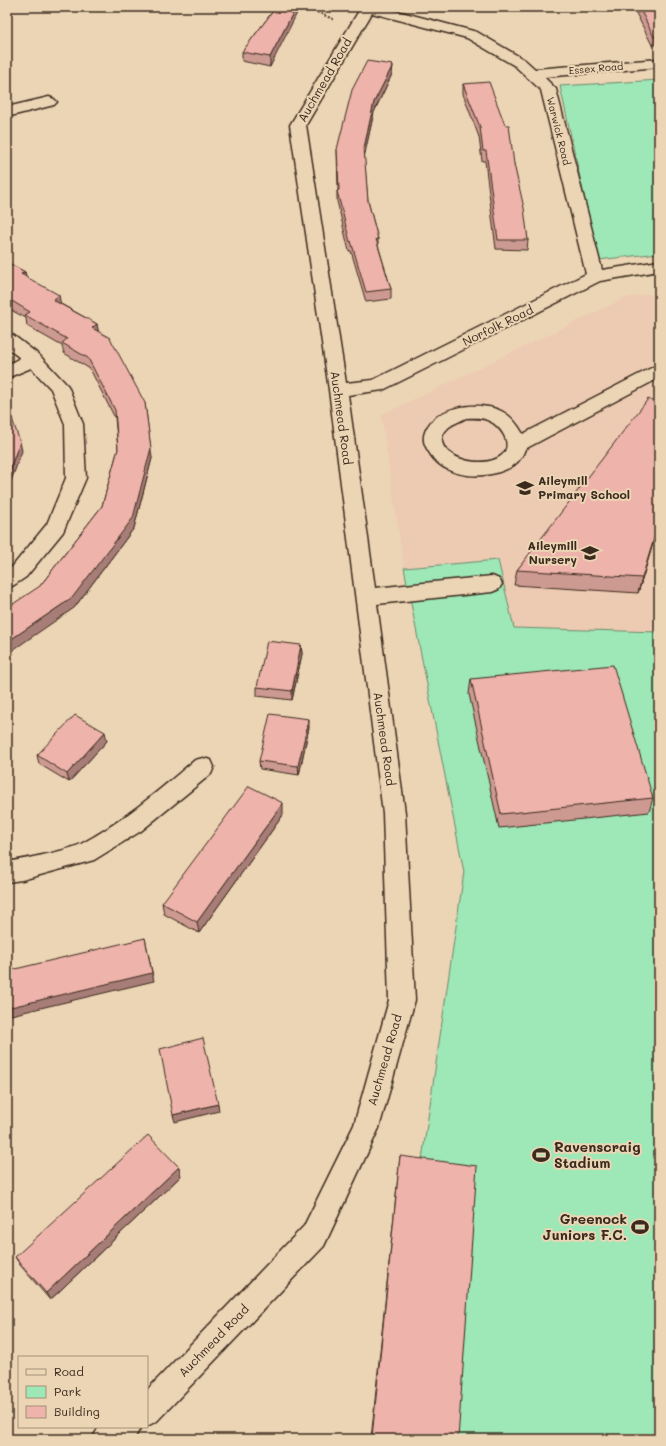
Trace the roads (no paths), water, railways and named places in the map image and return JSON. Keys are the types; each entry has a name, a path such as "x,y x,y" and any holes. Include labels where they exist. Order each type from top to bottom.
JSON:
{"street":[{"name":"Auchmead Road","path":"148,1410 314,1236 366,1128 402,1000 394,812 338,390 298,125 367,7"},
{"name":"Warwick Road","path":"367,7 472,35 520,63 548,89 595,276"},
{"name":"Essex Road","path":"532,74 659,63"},
{"path":"7,112 49,102"},
{"name":"Norfolk Road","path":"338,390 377,386 582,284 595,276 659,266"},
{"path":"7,339 33,359 59,386 74,424 76,478 56,527 19,572 7,580"},
{"path":"7,372 33,359"},
{"path":"517,445 659,370"},
{"path":"365,597 492,584"},
{"path":"7,872 22,870 86,853 133,824 203,767"},
{"path":"107,1439 124,1428"}],"place":[{"name":"Aileymill Primary School","path":"525,488"},
{"name":"Aileymill Nursery","path":"590,553"},
{"name":"Ravenscraig Stadium","path":"541,1155"},
{"name":"Greenock Juniors F.C.","path":"640,1227"}]}
